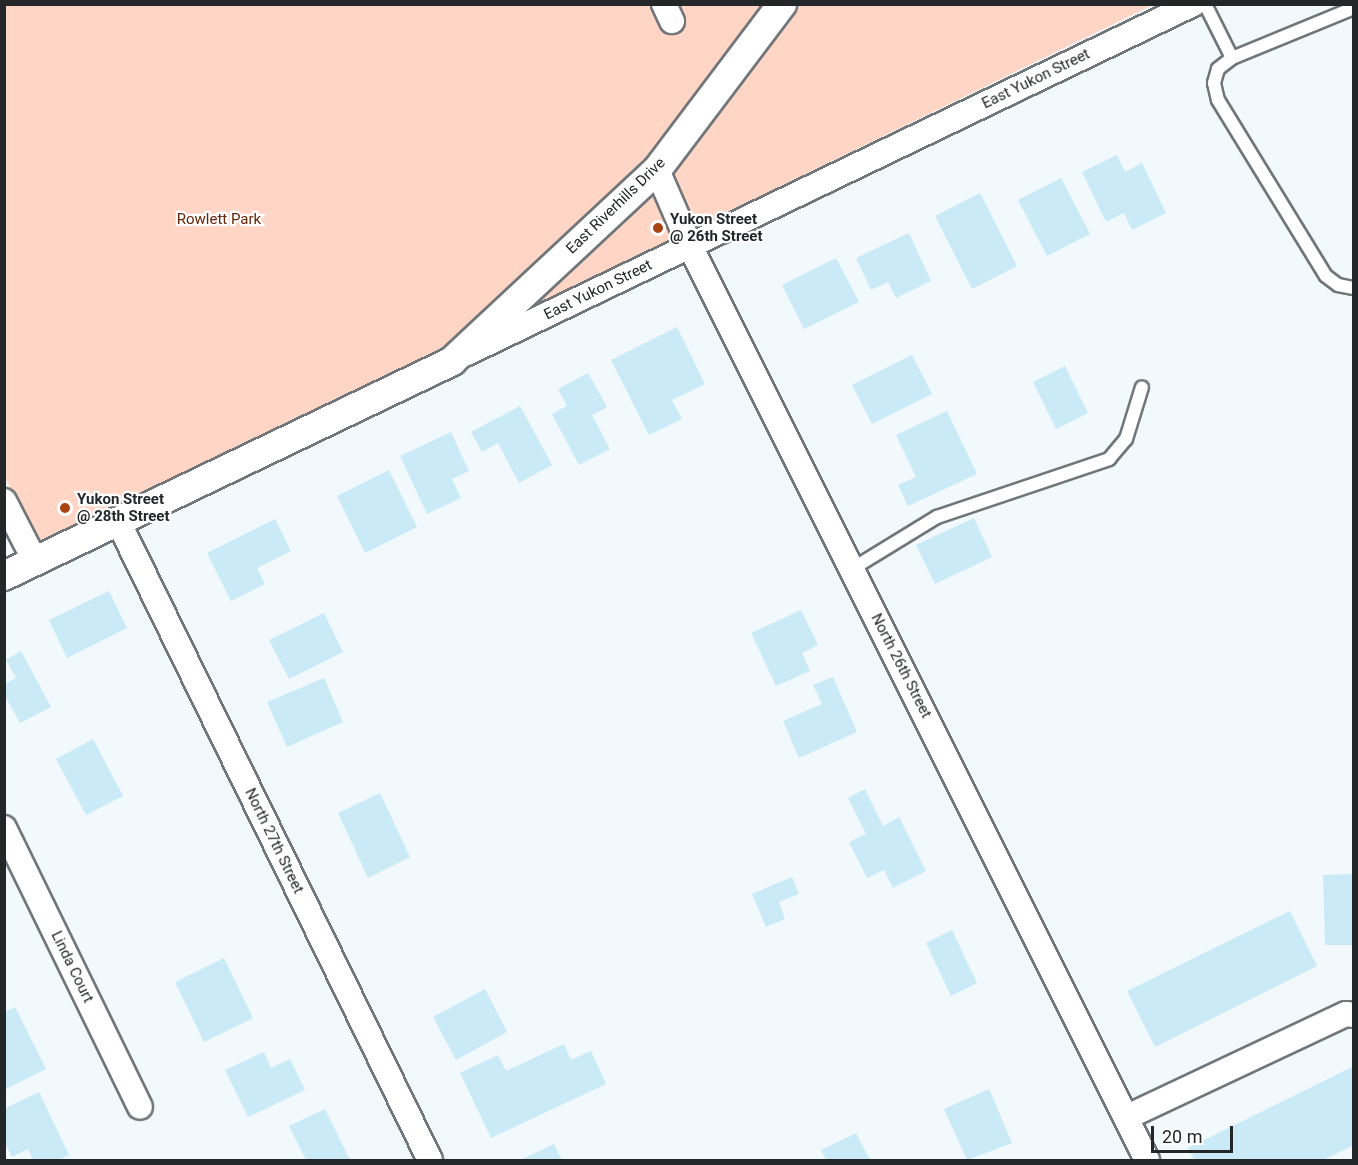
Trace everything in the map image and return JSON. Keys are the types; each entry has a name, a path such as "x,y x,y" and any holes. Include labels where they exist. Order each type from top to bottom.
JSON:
{"street":[{"name":"East Riverhills Drive","path":"452,361 657,170 782,4"},
{"name":"East Yukon Street","path":"4,576 1192,4"},
{"name":"North 26th Street","path":"657,170 690,246 1148,1161"},
{"path":"4,501 34,561"},
{"name":"North 27th Street","path":"118,521 430,1161"},
{"name":"Linda Court","path":"4,828 140,1107"},
{"path":"1127,1117 1346,1014 1353,1015"}],"lane":[{"path":"1205,4 1232,57"},
{"path":"1353,9 1232,57 1218,69 1214,83 1218,100 1326,276 1338,285 1353,288"},
{"path":"852,569 937,517 1109,459 1126,439 1142,387"}],"green space":[{"name":"Rowlett Park","path":"5,5 1153,5 38,547 5,477"}],"building":[{"path":"1117,155 1125,172 1142,163 1166,213 1132,230 1124,213 1106,222 1082,172"},
{"path":"1061,178 1090,234 1047,256 1018,200"},
{"path":"980,193 1017,266 972,289 935,216"},
{"path":"909,233 931,281 896,298 888,282 871,290 856,258"},
{"path":"836,258 859,302 804,329 782,285"},
{"path":"677,327 705,384 672,400 682,419 649,435 611,360"},
{"path":"912,355 932,394 872,424 852,385"},
{"path":"1065,366 1088,413 1056,429 1033,382"},
{"path":"588,373 607,407 592,415 610,449 579,465 552,414 567,406 558,389"},
{"path":"520,406 552,465 519,483 498,443 482,452 471,432"},
{"path":"947,411 977,474 908,506 898,485 916,477 896,435"},
{"path":"451,432 469,471 452,479 461,498 427,514 400,456"},
{"path":"389,470 417,527 365,553 337,496"},
{"path":"974,518 992,557 935,584 916,545"},
{"path":"275,519 291,551 257,568 265,584 231,601 207,553"},
{"path":"109,591 127,628 67,658 49,620"},
{"path":"801,610 818,645 802,653 810,671 776,686 751,633"},
{"path":"324,613 343,652 289,679 269,640"},
{"path":"21,651 51,707 20,723 4,694 4,684 16,678 6,660"},
{"path":"833,677 857,732 799,758 783,721 822,704 813,685"},
{"path":"324,678 343,722 287,747 267,702"},
{"path":"93,739 123,796 86,815 56,759"},
{"path":"865,789 883,826 899,817 926,871 893,888 884,870 867,878 849,842 866,834 848,798"},
{"path":"380,793 410,857 368,878 338,813"},
{"path":"1354,874 1354,945 1325,945 1323,875"},
{"path":"792,877 799,894 779,902 785,919 766,927 752,894"},
{"path":"1290,911 1317,966 1155,1047 1127,991"},
{"path":"952,930 977,983 951,996 926,943"},
{"path":"224,958 253,1018 204,1042 175,982"},
{"path":"485,989 507,1032 456,1060 433,1017"},
{"path":"15,1007 46,1069 4,1090 4,1012"},
{"path":"564,1044 571,1060 591,1051 606,1084 491,1138 460,1073 498,1055 506,1071"},
{"path":"264,1052 271,1068 290,1059 305,1090 248,1117 225,1070"},
{"path":"1354,1066 1354,1145 1323,1160 1194,1160 1188,1148"},
{"path":"989,1089 1012,1143 967,1160 944,1109"},
{"path":"39,1092 69,1155 58,1160 33,1160 28,1149 12,1157 4,1141 4,1109"},
{"path":"325,1109 350,1160 306,1160 289,1126"},
{"path":"856,1133 870,1160 826,1160 821,1150"},
{"path":"554,1144 562,1160 520,1160"}],"place":[{"name":"Yukon Street @ 26th Street","path":"658,228"},
{"name":"Yukon Street @ 28th Street","path":"65,508"}]}
